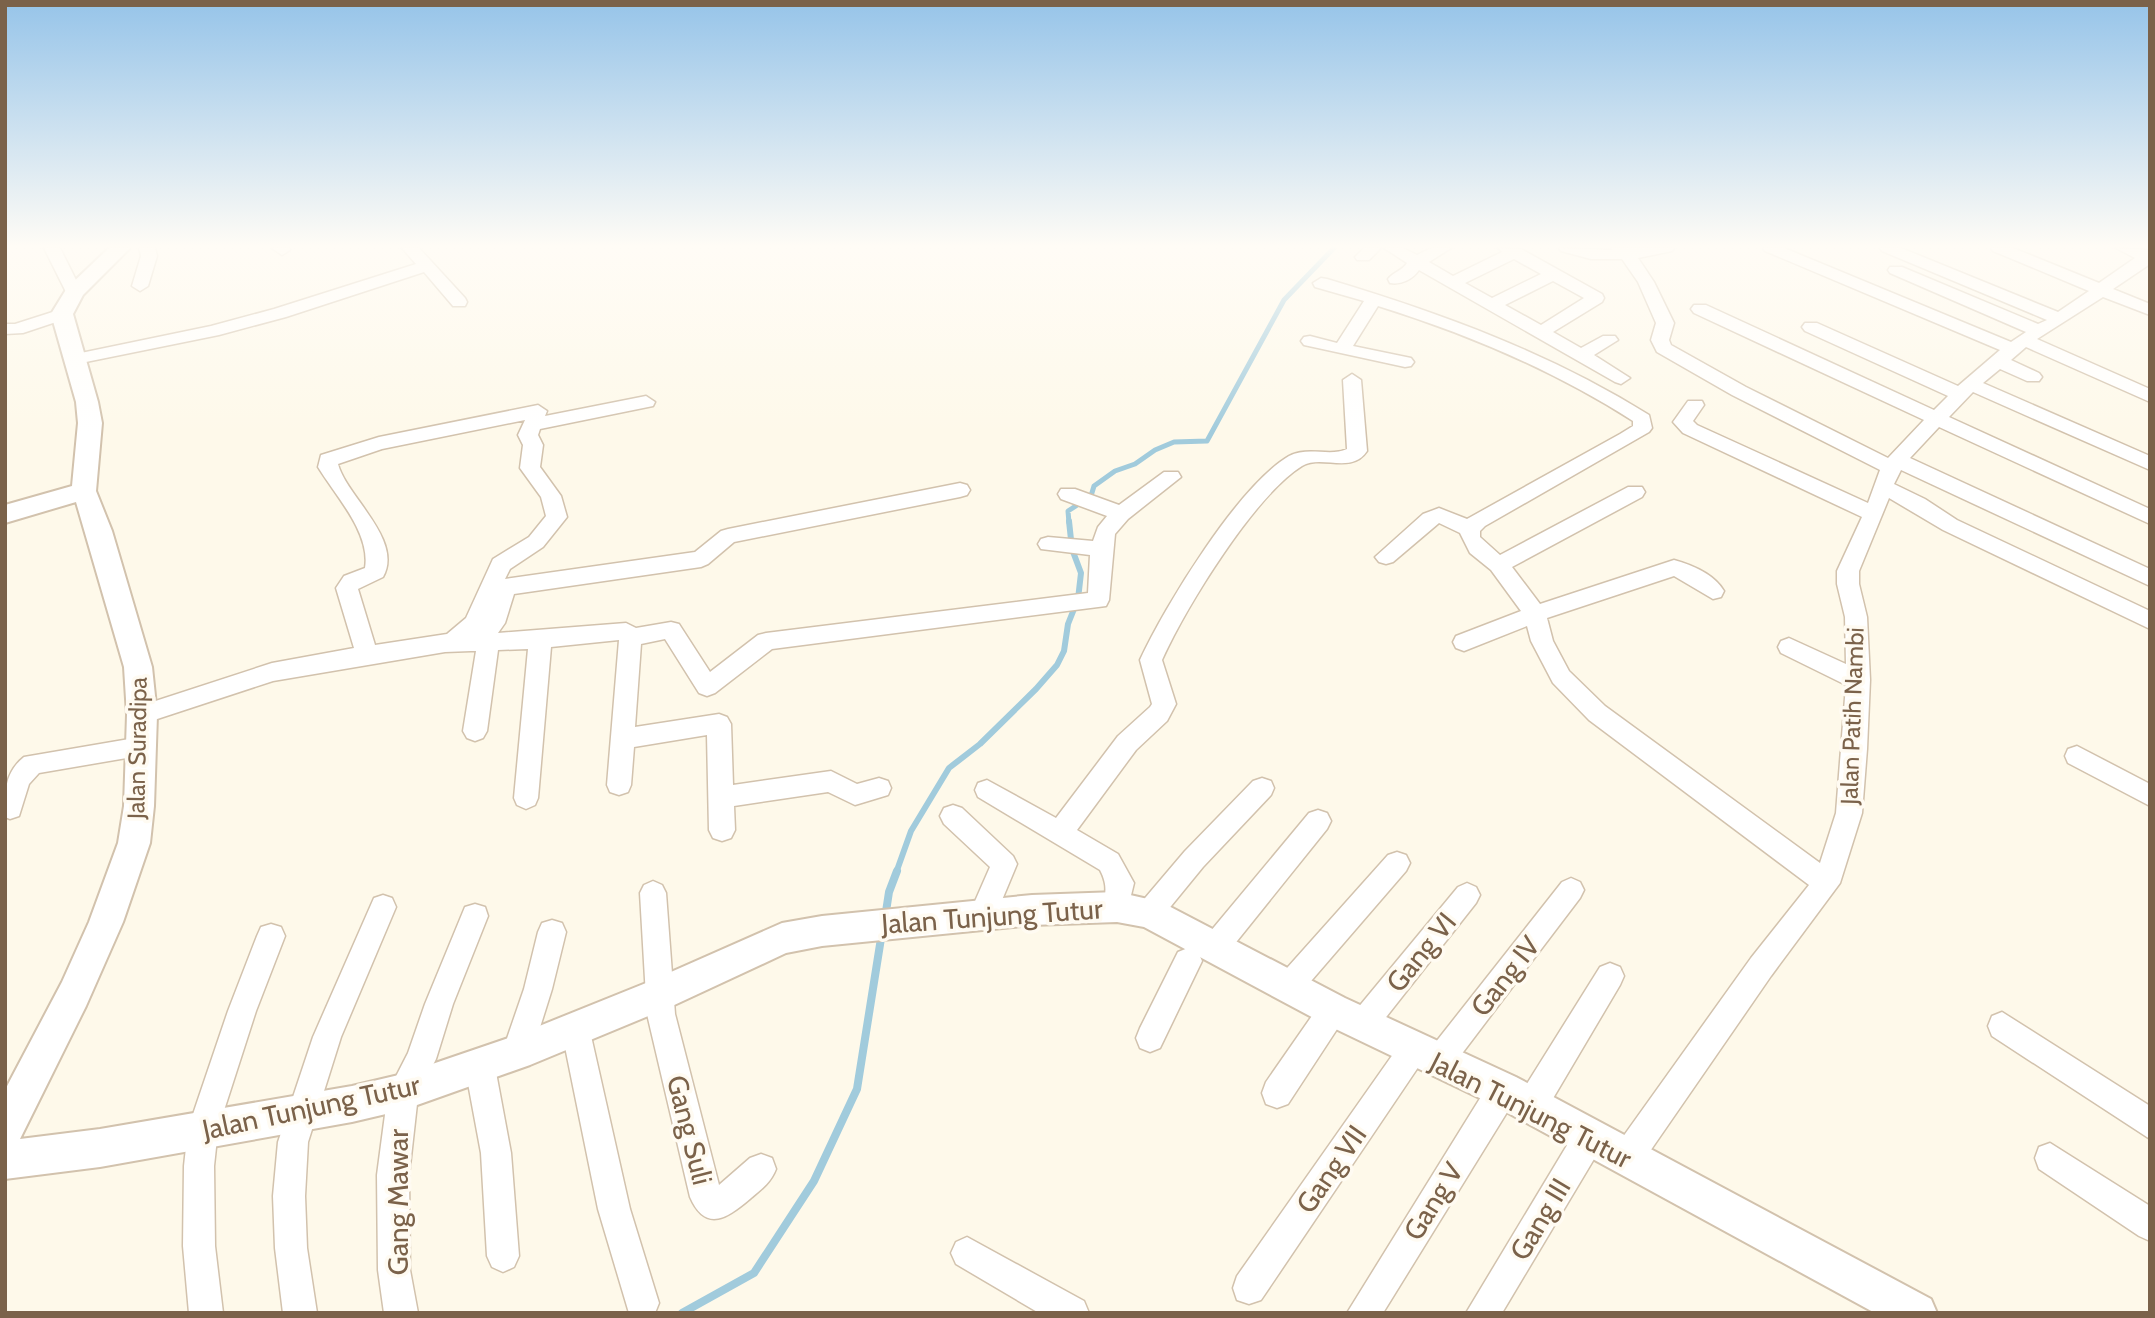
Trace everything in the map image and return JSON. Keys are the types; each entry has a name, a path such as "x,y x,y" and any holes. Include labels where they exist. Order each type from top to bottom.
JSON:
{"street":[{"path":"5,329 16,329 62,314 64,310"},
{"path":"76,359 220,329 284,310"},
{"path":"1342,349 1367,310"},
{"path":"1410,310 1524,353 1581,381 1644,422 1642,428 1627,438 1484,517 1470,529 1470,537 1477,548 1499,565 1535,614 1548,654 1571,689 1597,713 1827,883"},
{"path":"1500,310 1621,378"},
{"path":"1541,333 1579,310"},
{"path":"1658,310 1665,323 1660,340 1663,348 1739,391 1891,472 2150,579"},
{"path":"1701,310 2150,517"},
{"path":"1926,310 2150,396"},
{"path":"1959,310 2018,346 2033,377"},
{"path":"2037,310 2060,319"},
{"name":"Jalan Patih Nambi","path":"1626,1158 1761,967 1827,883 1849,813 1858,680 1856,617 1847,577 1891,472 1965,389 2018,346 2073,310"},
{"name":"Jalan Suradipa","path":"5,1129 74,995 121,885 134,843 139,806 142,715 138,667 99,531 84,491 90,423 76,359 68,342 62,314"},
{"path":"1811,327 2150,464"},
{"path":"1581,355 1609,340"},
{"path":"1310,341 1405,362"},
{"path":"1060,832 1127,743 1159,714 1164,704 1151,660 1154,652 1252,501 1301,458 1348,456 1357,451 1352,380"},
{"path":"532,425 646,402"},
{"path":"1695,405 1683,418 1684,426 1874,514"},
{"path":"367,654 346,588 352,581 375,572 376,556 366,528 328,467 328,460 379,443 538,411 528,435 533,445 530,468 551,496 558,517 536,542 501,564 475,623 445,643"},
{"path":"1891,472 1963,532 2150,621"},
{"path":"630,638 671,631 706,687 766,641 1098,600 1101,549 1105,532 1121,514 1171,477"},
{"path":"475,731 481,643 494,623 505,587 701,559 728,536 960,490"},
{"path":"5,514 84,491"},
{"path":"1499,565 1635,492"},
{"path":"1068,494 1121,514"},
{"path":"1386,557 1434,516 1444,516 1470,529"},
{"path":"1048,544 1101,549"},
{"path":"1464,642 1535,614 1674,568 1687,571 1713,591"},
{"path":"142,715 272,672 367,654 445,643 540,640 623,631 628,633 630,638 619,785"},
{"path":"526,798 540,640"},
{"path":"1789,647 1858,680"},
{"path":"622,740 719,724 722,830"},
{"path":"10,808 18,780 24,770 33,764 141,747"},
{"path":"2077,756 2150,796"},
{"path":"721,797 831,781 855,795 879,788"},
{"path":"987,790 1109,862 1117,873 1133,910 1194,859 1262,788"},
{"path":"953,817 1004,863 982,915"},
{"path":"1150,1038 1201,954 1318,821"},
{"path":"1289,986 1397,863"},
{"name":"Gang IV","path":"1426,1056 1571,890"},
{"path":"653,893 658,995"},
{"name":"Gang VI","path":"1277,1093 1357,1015 1467,895"},
{"path":"300,1313 291,1248 289,1196 293,1142 300,1113 327,1037 383,906"},
{"name":"Jalan Tunjung Tutur","path":"5,1160 100,1148 402,1092 517,1053 658,995 782,938 907,921 1032,910 1133,910 1201,954 1289,986 1357,1015 1426,1056 1517,1098 1874,1302 1917,1313"},
{"path":"402,1092 421,1059 439,1004 475,916"},
{"path":"517,1053 538,989 552,932"},
{"path":"206,1313 200,1246 199,1167 203,1129 271,936"},
{"path":"1517,1098 1610,976"},
{"name":"Gang Suli","path":"658,995 706,1197 713,1204 721,1203 761,1169"},
{"path":"2002,1026 2150,1125"},
{"path":"575,1027 614,1209 642,1303"},
{"name":"Gang VII","path":"1250,1288 1426,1056"},
{"path":"480,1067 496,1153 503,1256"},
{"name":"Gang Mawar","path":"401,1313 394,1270 393,1175 402,1092"},
{"name":"Gang V","path":"1364,1313 1517,1098"},
{"name":"Gang III","path":"1487,1306 1589,1138"},
{"path":"2050,1158 2150,1225"},
{"path":"967,1253 1072,1313"}],"waterway":[{"path":"1069,523 1068,511 1091,496 1094,486 1115,471 1135,464 1155,450 1174,442 1207,441 1279,310"},
{"path":"896,873 911,831 949,768 980,744 1036,689 1057,665 1064,651 1068,624 1078,599 1081,573 1072,549 1069,521"},
{"path":"885,918 889,892 897,871"},
{"path":"682,1313 754,1273 814,1181 857,1089 882,932"}]}
